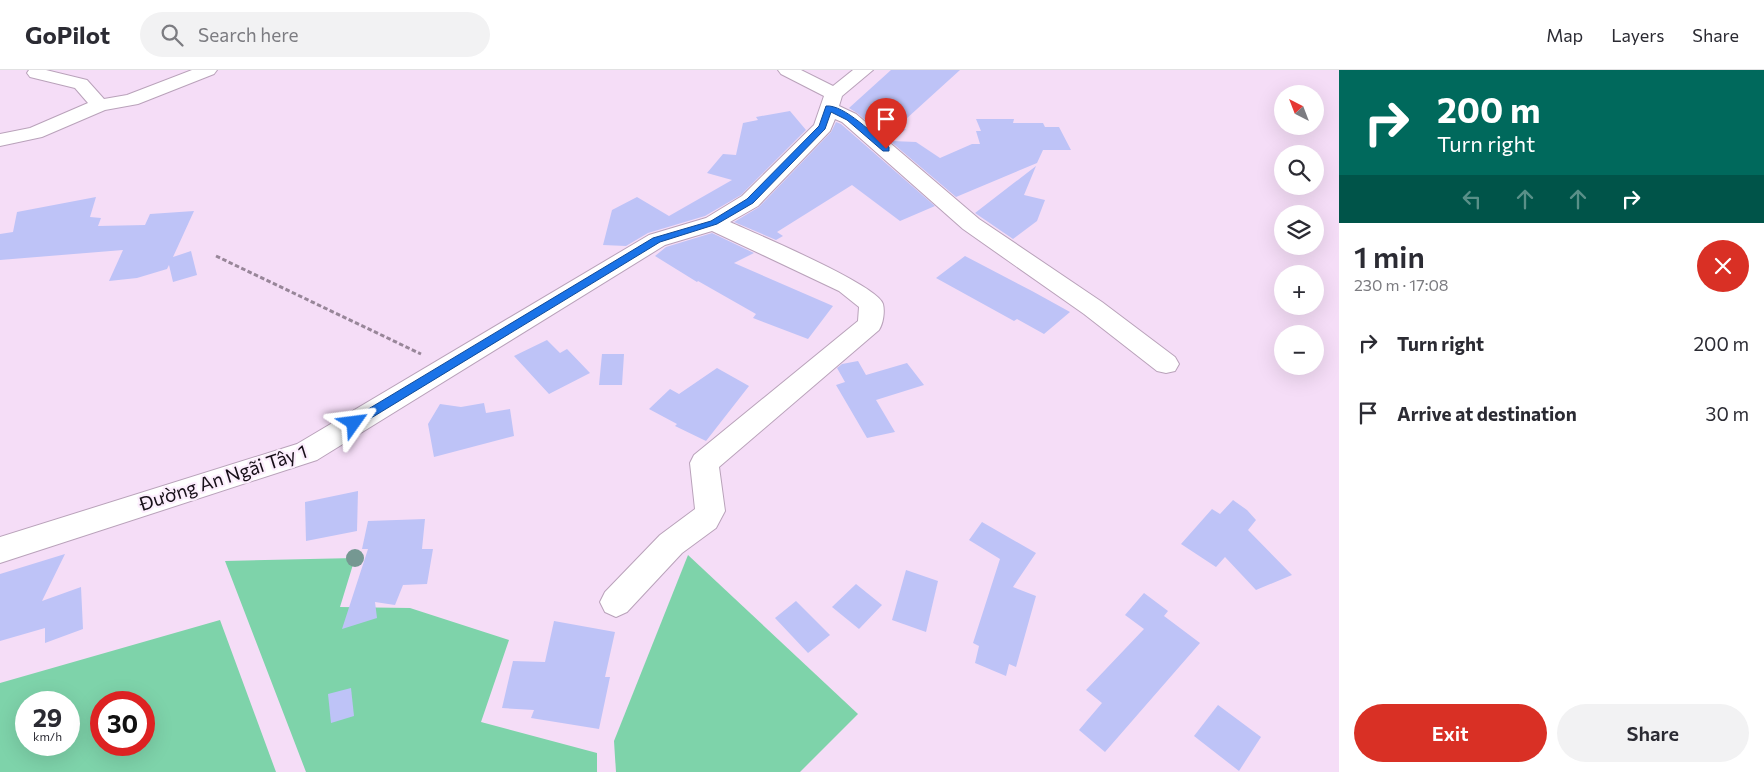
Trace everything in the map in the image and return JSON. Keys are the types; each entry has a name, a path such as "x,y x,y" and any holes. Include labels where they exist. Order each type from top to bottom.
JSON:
{"street":[{"path":"0,140 35,133 100,105 131,100 208,70"},
{"path":"788,70 831,101 970,224 1093,308 1166,364"},
{"name":"Đường An Ngãi Tây 1","path":"0,550 307,452 657,240 714,222 750,201 823,127 831,101 864,70"},
{"path":"36,73 82,84 100,105"},
{"path":"616,602 671,544 706,519 710,511 704,463 870,324 871,304 848,286 714,222"}],"path":[{"path":"216,256 449,367"}],"green space":[{"path":"688,555 858,714 800,772 616,772 614,741"},
{"path":"355,558 340,607 410,608 509,640 481,722 597,753 597,772 306,772 225,561"},
{"path":"220,620 276,772 0,772 0,683"}],"building":[{"path":"891,70 960,70 895,129 906,129 892,141 916,142 940,158 972,144 980,144 976,131 981,131 976,119 1014,119 1013,123 1043,123 1045,127 1059,127 1071,150 1043,150 1037,163 956,197 849,108"},
{"path":"790,111 806,130 741,195 705,216 648,233 626,246 603,245 612,210 637,197 669,216 732,180 707,173 723,154 736,155 743,123 758,120 756,117"},
{"path":"836,122 841,124 935,206 900,221 852,185 777,232 783,236 776,240 734,222 759,207 831,132"},
{"path":"1036,166 1024,195 1045,200 1037,221 1013,239 975,213"},
{"path":"96,197 90,217 101,218 98,226 145,225 150,214 194,211 173,257 191,251 197,275 173,282 169,265 167,269 137,278 109,281 123,250 0,260 0,234 13,232 17,212"},
{"path":"712,233 754,253 734,263 833,306 808,339 753,318 756,314 697,282 655,256 666,247"},
{"path":"965,256 1070,312 1044,334 1017,319 1014,321 936,278"},
{"path":"547,340 560,353 567,349 590,373 549,394 514,356"},
{"path":"602,354 624,354 622,385 599,385"},
{"path":"858,361 866,375 907,363 924,385 876,400 895,432 867,438 836,385 845,382 837,368 842,364"},
{"path":"717,368 749,386 706,441 675,426 677,424 649,409 670,389 679,394"},
{"path":"484,403 486,413 510,409 514,436 434,457 428,424 440,404 461,407"},
{"path":"358,491 357,531 306,541 305,502"},
{"path":"1233,500 1247,510 1256,520 1248,530 1292,575 1256,590 1225,557 1216,567 1181,544 1212,509 1220,514"},
{"path":"425,519 422,549 433,549 427,584 403,585 395,605 375,602 377,618 342,629 368,549 362,549 368,521"},
{"path":"982,522 1036,553 1013,587 1036,596 1016,667 1009,664 1006,676 975,663 979,646 973,643 1000,559 969,540"},
{"path":"65,554 42,601 81,587 83,629 45,643 45,628 0,641 0,574"},
{"path":"906,570 938,581 926,632 892,620"},
{"path":"856,584 882,605 859,629 832,607"},
{"path":"1144,593 1168,611 1164,616 1200,643 1105,752 1079,730 1102,703 1086,690 1144,629 1125,615"},
{"path":"796,601 830,635 808,653 775,618"},
{"path":"554,621 615,632 605,677 610,677 599,729 531,718 534,710 502,708 513,661 545,662"},
{"path":"351,688 354,716 331,723 328,694"},
{"path":"1218,705 1261,737 1239,771 1194,736"}],"route":[{"path":"354,423 495,340 657,240 714,222 750,201 823,127 829,108 849,118 886,149"}]}
